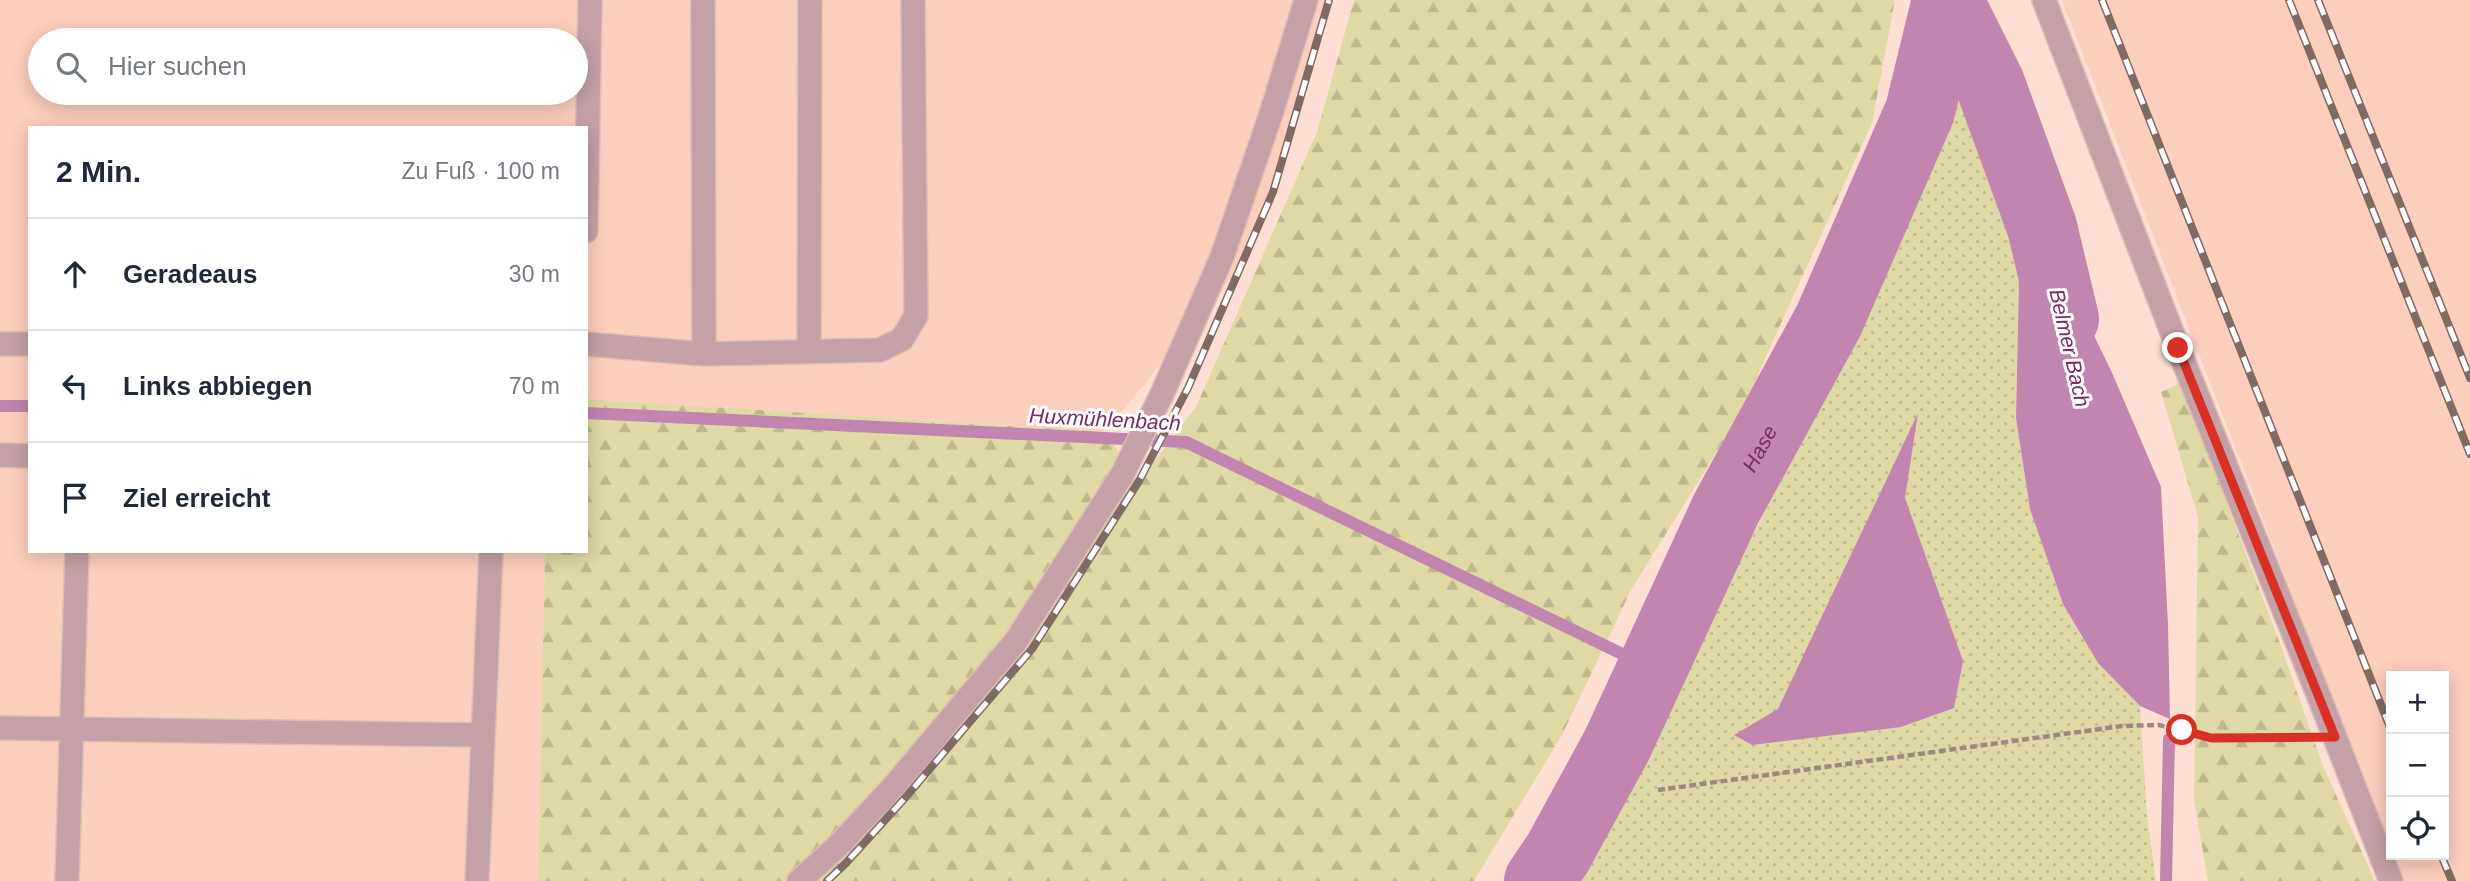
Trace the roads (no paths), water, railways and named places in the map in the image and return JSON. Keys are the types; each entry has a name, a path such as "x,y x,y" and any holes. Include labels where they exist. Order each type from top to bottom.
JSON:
{"lane":[{"path":"588,126 590,0"},
{"path":"703,0 704,354"},
{"path":"809,351 810,0"},
{"path":"588,344 704,354 880,350 902,339 916,316 913,0"},
{"path":"799,881 838,846 894,786 1016,641 1122,475 1162,394 1222,257 1271,114 1306,0"},
{"path":"2044,0 2178,348 2391,881"},
{"path":"0,344 28,344"},
{"path":"0,455 28,456"},
{"path":"68,881 78,553"},
{"path":"477,881 491,553"},
{"path":"0,728 482,735"}],"water":[{"path":"2042,227 2113,375 2161,487 2170,719 2140,706 2098,663 2063,604 2030,509 2016,418 2019,281"},
{"path":"1918,413 1905,498 1963,661 1954,708 1901,727 1752,745 1734,735 1778,709"}],"waterway":[{"name":"Hase","path":"1539,881 1558,853 1617,745 1726,509 1829,320 1920,111 1947,0"},
{"name":"Belmer Bach","path":"1948,0 1990,84 2042,227 2064,319"},
{"name":"Huxmühlenbach","path":"0,406 28,406"},
{"name":"Huxmühlenbach","path":"588,413 1186,442 1653,669"},
{"name":"Belmer Bach","path":"2166,881 2169,739"}],"railway":[{"path":"827,881 905,798 1032,649 1139,481 1188,388 1273,192 1329,0"},
{"path":"2102,0 2386,717"},
{"path":"2289,0 2470,454"},
{"path":"2318,0 2470,378"},
{"path":"2443,860 2452,881"}]}
